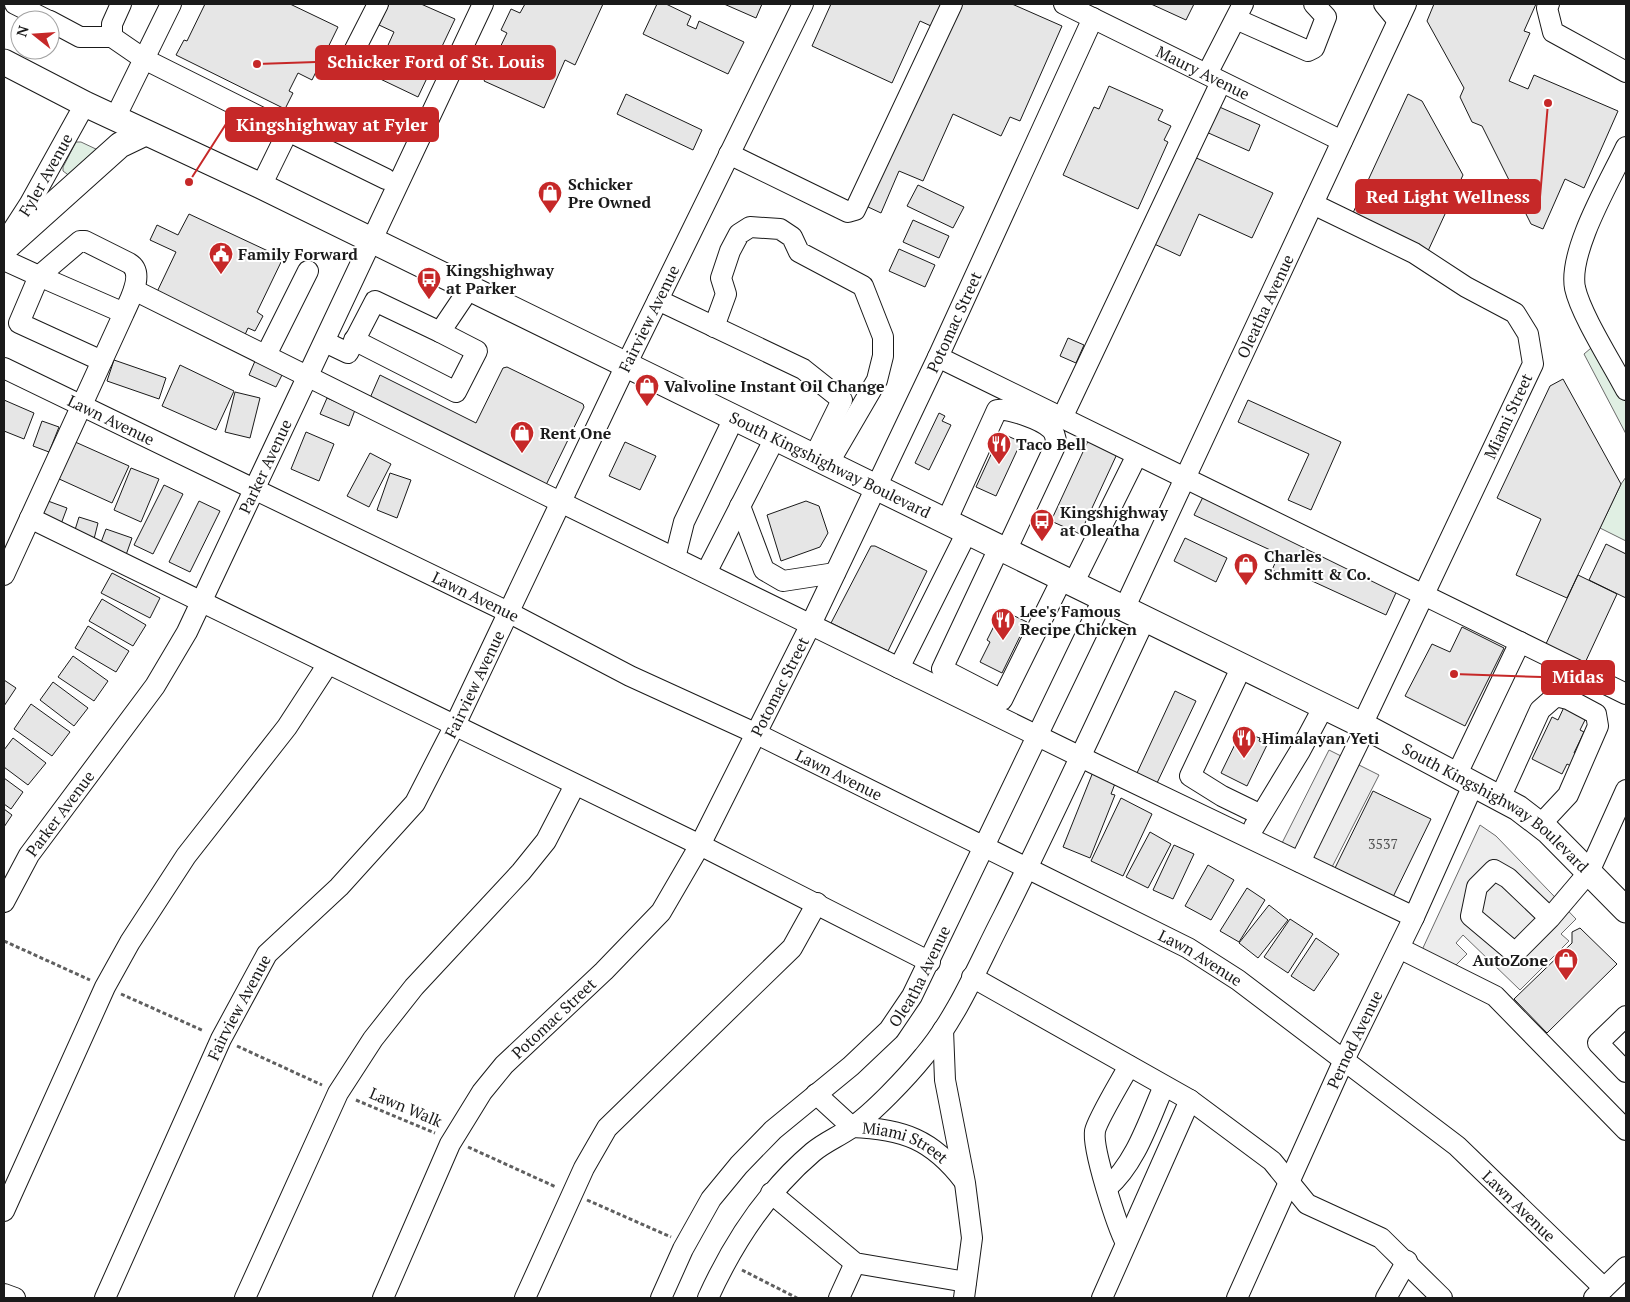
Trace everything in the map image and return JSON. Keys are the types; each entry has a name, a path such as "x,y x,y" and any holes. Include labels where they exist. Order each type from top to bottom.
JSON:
{"main road":[{"name":"South Kingshighway Boulevard","path":"4,62 85,104 261,186 1364,726 1518,808 1540,825 1626,910"},
{"path":"4,250 120,145 145,133"}],"street":[{"path":"15,4 27,10"},
{"path":"112,37 112,24 120,4"},
{"path":"115,118 171,4"},
{"path":"350,59 378,4"},
{"name":"Parker Avenue","path":"4,902 30,855 155,686 187,632 344,303 483,4"},
{"name":"Fairview Avenue","path":"105,1298 221,1039 267,954 339,888 414,803 454,725 562,503 626,365 803,4"},
{"path":"729,154 848,212 855,210 952,4"},
{"path":"1062,418 1214,78 1240,11 1308,51 1314,48 1326,17 1314,4"},
{"path":"1384,4 1402,13"},
{"path":"1549,4 1547,8 1553,32 1626,72"},
{"name":"Maury Avenue","path":"1070,5 1342,141"},
{"name":"Oleatha Avenue","path":"708,1298 725,1261 770,1193 826,1141 852,1128 897,1086 925,1056 943,1030 972,977 1028,867 1080,757 1124,609 1402,13"},
{"name":"Potomac Street","path":"383,1298 452,1140 482,1092 504,1066 604,971 660,912 700,845 811,624 876,488 1093,18"},
{"path":"60,27 80,37 112,37 144,59 386,178"},
{"name":"Fyler Avenue","path":"4,244 29,205 85,104"},
{"path":"261,186 288,131"},
{"path":"1626,146 1577,251 1574,276 1576,289 1584,309 1626,390"},
{"name":"Miami Street","path":"1300,862 1532,364 1528,334 1516,313 1466,287 1414,253 1314,204"},
{"path":"714,327 726,294 721,278 730,251 739,234 750,227 780,229 792,237 799,252 863,286 883,337 883,356 877,380 821,460"},
{"path":"4,576 83,405 134,290 136,272 134,266 85,241 80,241 38,276 19,323 102,361"},
{"path":"4,260 124,314"},
{"path":"266,355 308,271"},
{"path":"440,332 469,288"},
{"path":"134,290 562,503 1080,757 1414,916"},
{"path":"658,300 803,369 842,400 821,460"},
{"path":"325,342 348,353 354,340 366,316 375,301 477,351 456,392 354,340"},
{"path":"344,303 366,316"},
{"path":"938,357 1626,694"},
{"name":"Lawn Avenue","path":"4,368 508,612 630,676 755,733 1188,948 1238,980 1457,1146 1599,1293"},
{"path":"899,668 956,527 993,416 997,410 1013,411 1046,426 1052,430 1056,444 942,669 1002,700 1030,645 1068,582 1137,455"},
{"path":"675,558 684,522 734,418"},
{"path":"706,573 776,438"},
{"path":"740,506 764,570 783,581 835,573"},
{"path":"30,518 700,845 930,962"},
{"name":"Oleatha Avenue","path":"661,1298 686,1244 711,1199 739,1165 773,1130 851,1066 889,1030 912,996 930,962 1037,735 1124,609"},
{"name":"Pernod Avenue","path":"1237,1298 1344,1060 1414,916 1465,779 1520,642"},
{"path":"4,1211 104,987 130,942 166,886 287,727 328,664"},
{"path":"1242,666 1190,776 1222,796 1261,815"},
{"path":"1500,798 1540,710 1556,696 1568,699 1596,714 1598,726 1568,795 1540,825"},
{"path":"1248,837 1324,706"},
{"path":"244,1298 338,1093 373,1039 414,987 521,872 546,841 575,785"},
{"path":"1550,918 1589,872 1626,790"},
{"path":"525,1298 572,1194 607,1128 792,948 817,903"},
{"path":"1399,948 1495,996 1626,1130"},
{"path":"972,977 1190,1100 1272,1161 1307,1204 1381,1238 1407,1261 1442,1298"},
{"path":"1626,1016 1598,1043 1626,1072"},
{"name":"Miami Street","path":"943,1030 945,1080 965,1183 972,1238 965,1290"},
{"path":"1126,1243 1118,1229 1095,1132 1129,1066"},
{"path":"1107,1188 1116,1180 1140,1143 1164,1086"},
{"name":"Miami Street","path":"816,1094 852,1128 882,1128 901,1132 917,1140 940,1154 965,1183"},
{"path":"1102,1298 1190,1100"},
{"path":"770,1193 855,1263 965,1290"},
{"path":"1386,1298 1407,1261"},
{"path":"839,1298 855,1263"},
{"path":"1599,1293 1626,1267"},
{"path":"4,1294 15,1298"}],"path":[{"name":"Lawn Walk","path":"4,941 338,1093 452,1140 686,1244"},
{"path":"725,1261 797,1298"}],"green space":[{"path":"76,142 81,142 98,150 71,177 63,171 63,167"},
{"path":"1597,343 1626,396 1626,434 1584,354"},
{"path":"1626,477 1626,541 1600,528"}],"shaded area":[{"path":"1329,750 1379,775 1330,871 1281,845"},
{"path":"1480,825 1496,836 1576,919 1561,934 1569,941 1520,990 1463,935 1456,943 1467,954 1455,966 1422,950"}],"building":[{"path":"205,4 290,4 338,27 312,80 298,73 289,91 293,93 285,109 176,55 184,40 187,41"},
{"path":"389,4 421,4 455,19 418,97 374,76 394,32 379,25"},
{"path":"525,4 603,4 575,65 565,60 544,108 484,81 507,33 501,30 511,9 520,13"},
{"path":"657,4 666,4 691,16 687,25 696,29 699,21 744,42 728,74 643,34"},
{"path":"724,4 762,4 756,18"},
{"path":"831,4 941,4 931,26 920,21 892,83 812,46"},
{"path":"956,4 1012,4 1062,26 1020,121 1010,117 1001,136 953,114 923,181 899,171 881,213 866,206"},
{"path":"1151,4 1194,4 1186,20"},
{"path":"1434,4 1536,4 1524,31 1530,33 1509,81 1528,89 1534,75 1618,111 1584,188 1565,179 1543,229 1531,224 1482,126 1472,122 1460,97 1464,88 1427,21"},
{"path":"1109,86 1163,110 1158,120 1171,126 1164,140 1168,142 1138,209 1063,175 1094,107 1099,109"},
{"path":"626,94 702,130 693,150 617,114"},
{"path":"1408,94 1422,101 1463,175 1428,251 1352,215"},
{"path":"1215,105 1260,125 1249,151 1204,131"},
{"path":"1190,155 1273,193 1252,238 1199,214 1180,256 1150,242"},
{"path":"918,185 964,207 953,228 907,206"},
{"path":"189,214 283,258 257,312 263,316 255,331 248,328 244,337 156,294 176,252 150,240 157,225 178,235"},
{"path":"913,220 949,236 939,258 903,242"},
{"path":"899,249 935,265 925,287 889,271"},
{"path":"1068,338 1084,345 1076,363 1060,356"},
{"path":"114,360 166,378 159,399 107,381"},
{"path":"255,361 283,373 276,387 249,375"},
{"path":"180,365 234,391 216,430 162,406"},
{"name":"Rent One","path":"507,367 583,404 584,407 546,485 370,398 380,375 476,423 503,368"},
{"path":"1563,379 1621,484 1567,598 1516,575 1541,519 1497,498 1550,386"},
{"path":"235,392 260,398 250,438 225,432"},
{"path":"327,398 355,410 349,426 320,414"},
{"path":"4,400 34,413 24,439 4,431"},
{"path":"1248,400 1341,442 1311,510 1288,500 1309,454 1238,422"},
{"path":"939,413 945,416 942,421 951,425 929,470 915,463"},
{"path":"42,421 59,427 49,452 33,446"},
{"path":"306,432 334,444 319,481 291,469"},
{"name":"Taco Bell","path":"1001,433 1021,442 996,496 976,487"},
{"path":"73,441 129,466 112,503 57,478"},
{"path":"1088,441 1117,454 1080,534 1051,521"},
{"path":"625,442 656,456 640,490 609,476"},
{"path":"370,453 391,464 369,507 347,496"},
{"path":"131,468 159,479 141,522 114,510"},
{"path":"390,473 411,480 397,518 377,510"},
{"path":"164,485 183,494 153,554 134,545"},
{"path":"1203,497 1399,586 1386,615 1299,575 1297,581 1272,570 1279,554 1194,515"},
{"path":"48,501 67,508 61,524 42,516"},
{"path":"199,501 220,511 190,572 169,562"},
{"path":"806,501 819,506 828,533 820,547 781,561 767,515"},
{"path":"79,517 98,523 94,539 74,533"},
{"path":"106,529 132,538 126,555 100,545"},
{"path":"1185,538 1227,558 1216,582 1174,561"},
{"path":"1606,544 1626,554 1626,598 1589,580"},
{"path":"871,546 875,546 927,571 888,651 831,623"},
{"path":"112,573 160,598 150,618 101,593"},
{"path":"1578,575 1617,594 1584,665 1545,646"},
{"path":"102,599 146,625 133,646 89,621"},
{"name":"Lee's Famous Recipe Chicken","path":"1002,610 1027,622 1002,673 980,662 990,642 987,640"},
{"path":"88,626 129,651 116,672 75,648"},
{"path":"1462,627 1504,648 1465,726 1405,696 1432,644 1450,652"},
{"path":"73,656 108,681 94,701 58,677"},
{"path":"4,680 16,688 4,706"},
{"path":"53,682 88,708 74,726 40,700"},
{"path":"1175,691 1196,701 1157,783 1137,773"},
{"path":"31,704 70,732 52,756 14,729"},
{"path":"1565,705 1587,716 1580,730 1584,732 1574,753 1577,754 1571,766 1567,764 1562,774 1532,759 1552,717 1558,720"},
{"name":"Himalayan Yeti","path":"1241,732 1260,738 1259,741 1267,745 1247,786 1221,773"},
{"path":"13,738 46,763 28,785 4,767 4,750"},
{"path":"1093,772 1116,781 1111,794 1115,795 1090,858 1063,847"},
{"path":"4,778 23,792 11,809 4,804"},
{"path":"1373,791 1431,819 1393,897 1335,868"},
{"path":"1121,798 1152,814 1123,876 1091,861"},
{"path":"4,809 12,815 4,827"},
{"path":"1150,832 1171,844 1148,888 1126,877"},
{"path":"1174,845 1194,854 1173,899 1153,890"},
{"path":"1208,865 1234,880 1211,920 1185,906"},
{"path":"1247,888 1265,900 1239,942 1220,931"},
{"path":"1269,905 1288,920 1258,958 1239,943"},
{"path":"1290,919 1313,934 1288,973 1264,957"},
{"name":"AutoZone","path":"1580,928 1617,964 1547,1033 1514,999 1572,943 1572,932"},
{"path":"1316,938 1339,954 1314,991 1291,976"}],"place":[{"name":"Schicker Ford of St. Louis","path":"257,64"},
{"name":"Red Light Wellness","path":"1548,103"},
{"name":"Kingshighway at Fyler","path":"189,182"},
{"name":"Schicker Pre Owned","path":"550,214"},
{"name":"Family Forward","path":"221,275"},
{"name":"Kingshighway at Parker","path":"429,300"},
{"name":"Valvoline Instant Oil Change","path":"647,407"},
{"name":"Rent One","path":"522,454"},
{"name":"Taco Bell","path":"999,465"},
{"name":"Kingshighway at Oleatha","path":"1042,542"},
{"name":"Charles Schmitt & Co.","path":"1246,586"},
{"name":"Lee's Famous Recipe Chicken","path":"1003,641"},
{"name":"Midas","path":"1454,674"},
{"name":"Himalayan Yeti","path":"1244,759"},
{"name":"AutoZone","path":"1566,981"}]}
